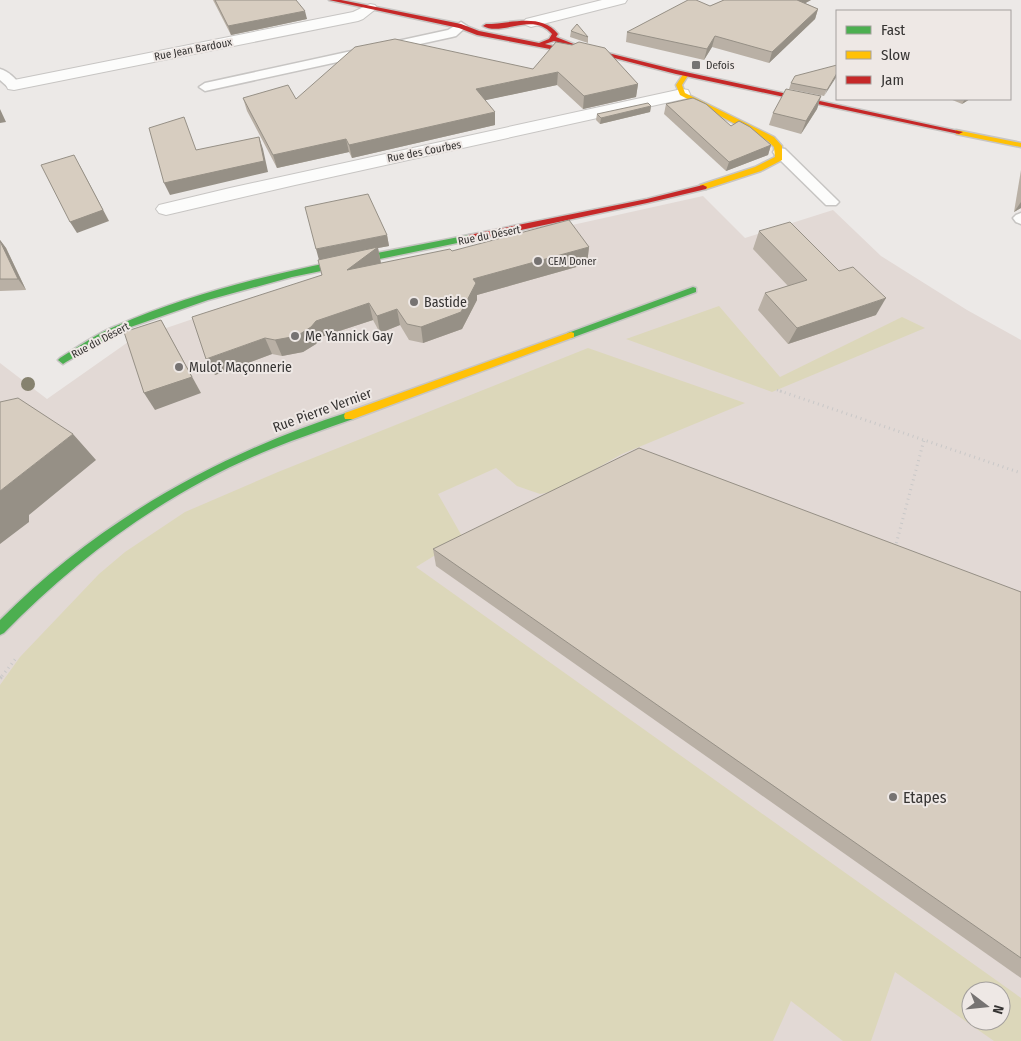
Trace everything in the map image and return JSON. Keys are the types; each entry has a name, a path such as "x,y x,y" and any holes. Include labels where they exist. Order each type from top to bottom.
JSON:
{"street":[{"path":"332,0 461,26 516,25 618,1"},
{"path":"536,44 548,41 565,24 618,1"},
{"name":"Rue Jean Bardoux","path":"14,86 358,16 370,8"},
{"path":"532,22 547,25 554,35 574,46 625,58 641,64"},
{"path":"512,39 509,33 516,25"},
{"path":"461,26 477,33 622,62 641,64 1021,145"},
{"path":"686,74 679,85 682,94 771,139 778,146 780,152"},
{"name":"Rue des Courbes","path":"166,209 295,177 464,143 682,94"},
{"name":"Rue du Désert","path":"64,360 118,329 207,296 287,275 648,201 714,184 758,169 779,158 780,152"},
{"name":"Rue Pierre Vernier","path":"0,629 33,595 76,558 128,519 224,467 288,438 693,290"}],"lane":[{"path":"205,87 452,33 461,26"},
{"path":"0,73 14,86"},
{"path":"780,152 831,202"}],"path":[{"path":"777,390 1021,473"},
{"path":"894,551 924,440"},
{"path":"0,678 18,656"}],"shaded area":[{"path":"703,196 745,238 833,210 881,256 967,310 1021,340 1021,1041 0,1041 0,363 47,399 131,340 275,291"},
{"path":"719,306 780,377 902,317 925,328 772,392 626,339"},
{"path":"588,348 745,403 622,454 556,491 540,494 517,486 496,468 438,494 463,538 416,567 997,981 961,981 961,1018 895,972 871,1041 843,1041 791,1001 773,1041 0,1041 0,685 20,657 99,574 125,552 185,512 278,472"},
{"path":"1011,991 1021,998 1021,1041 994,1041 980,1031 1011,1031"}],"building":[{"path":"215,0 296,0 305,11 228,26"},
{"path":"688,0 696,0 710,6 724,0 797,0 818,9 772,52 715,36 707,49 627,32"},
{"path":"577,24 588,37 571,31"},
{"path":"395,39 533,69 556,42 572,45 579,42 605,48 638,84 584,96 558,72 476,89 495,112 349,145 346,139 273,155 243,98 288,85 296,99 355,47"},
{"path":"836,65 836,75 827,90 791,83 795,76"},
{"path":"786,89 821,96 806,121 773,113"},
{"path":"693,98 706,104 731,126 739,121 750,127 771,145 729,162 666,104"},
{"path":"648,103 651,106 601,118 597,114"},
{"path":"184,117 196,150 259,137 264,161 164,183 149,128"},
{"path":"74,155 103,210 70,222 41,165"},
{"path":"368,194 387,235 316,249 305,207"},
{"path":"569,220 589,247 473,279 476,283 461,312 421,327 407,324 397,309 377,316 369,303 316,321 311,327 297,336 275,340 265,338 206,359 192,317 322,275 318,260 378,247 347,270 450,249 452,251"},
{"path":"790,222 839,271 853,267 886,298 797,328 765,293 807,280 759,231"},
{"path":"0,241 18,279 0,279"},
{"path":"161,320 192,377 144,393 124,332"},
{"path":"18,398 73,434 0,491 0,402"},
{"name":"Etapes","path":"639,448 1021,592 1021,958 433,549"}],"traffic: fast":[{"path":"63,360 119,328 204,297 292,274 469,238"},
{"path":"571,335 693,290"},
{"path":"0,629 24,604 75,559 159,502 188,485 267,446 349,416"}],"traffic: slow":[{"path":"686,74 679,85 682,94 771,139 778,146 779,158 758,169 703,187"},
{"path":"959,132 1021,145"},
{"path":"349,416 571,335"}],"traffic: jam":[{"path":"332,0 461,26 477,33 571,51"},
{"path":"486,26 524,23 543,24 555,34 551,40 542,43"},
{"path":"553,38 574,46 676,72 959,132"},
{"path":"469,238 647,201 703,187"}],"place":[{"name":"Defois","path":"696,65"},
{"name":"CEM Doner","path":"538,261"},
{"name":"Bastide","path":"414,302"},
{"name":"Me Yannick Gay","path":"295,336"},
{"name":"Mulot Maçonnerie","path":"179,367"},
{"name":"Etapes","path":"893,797"}]}
